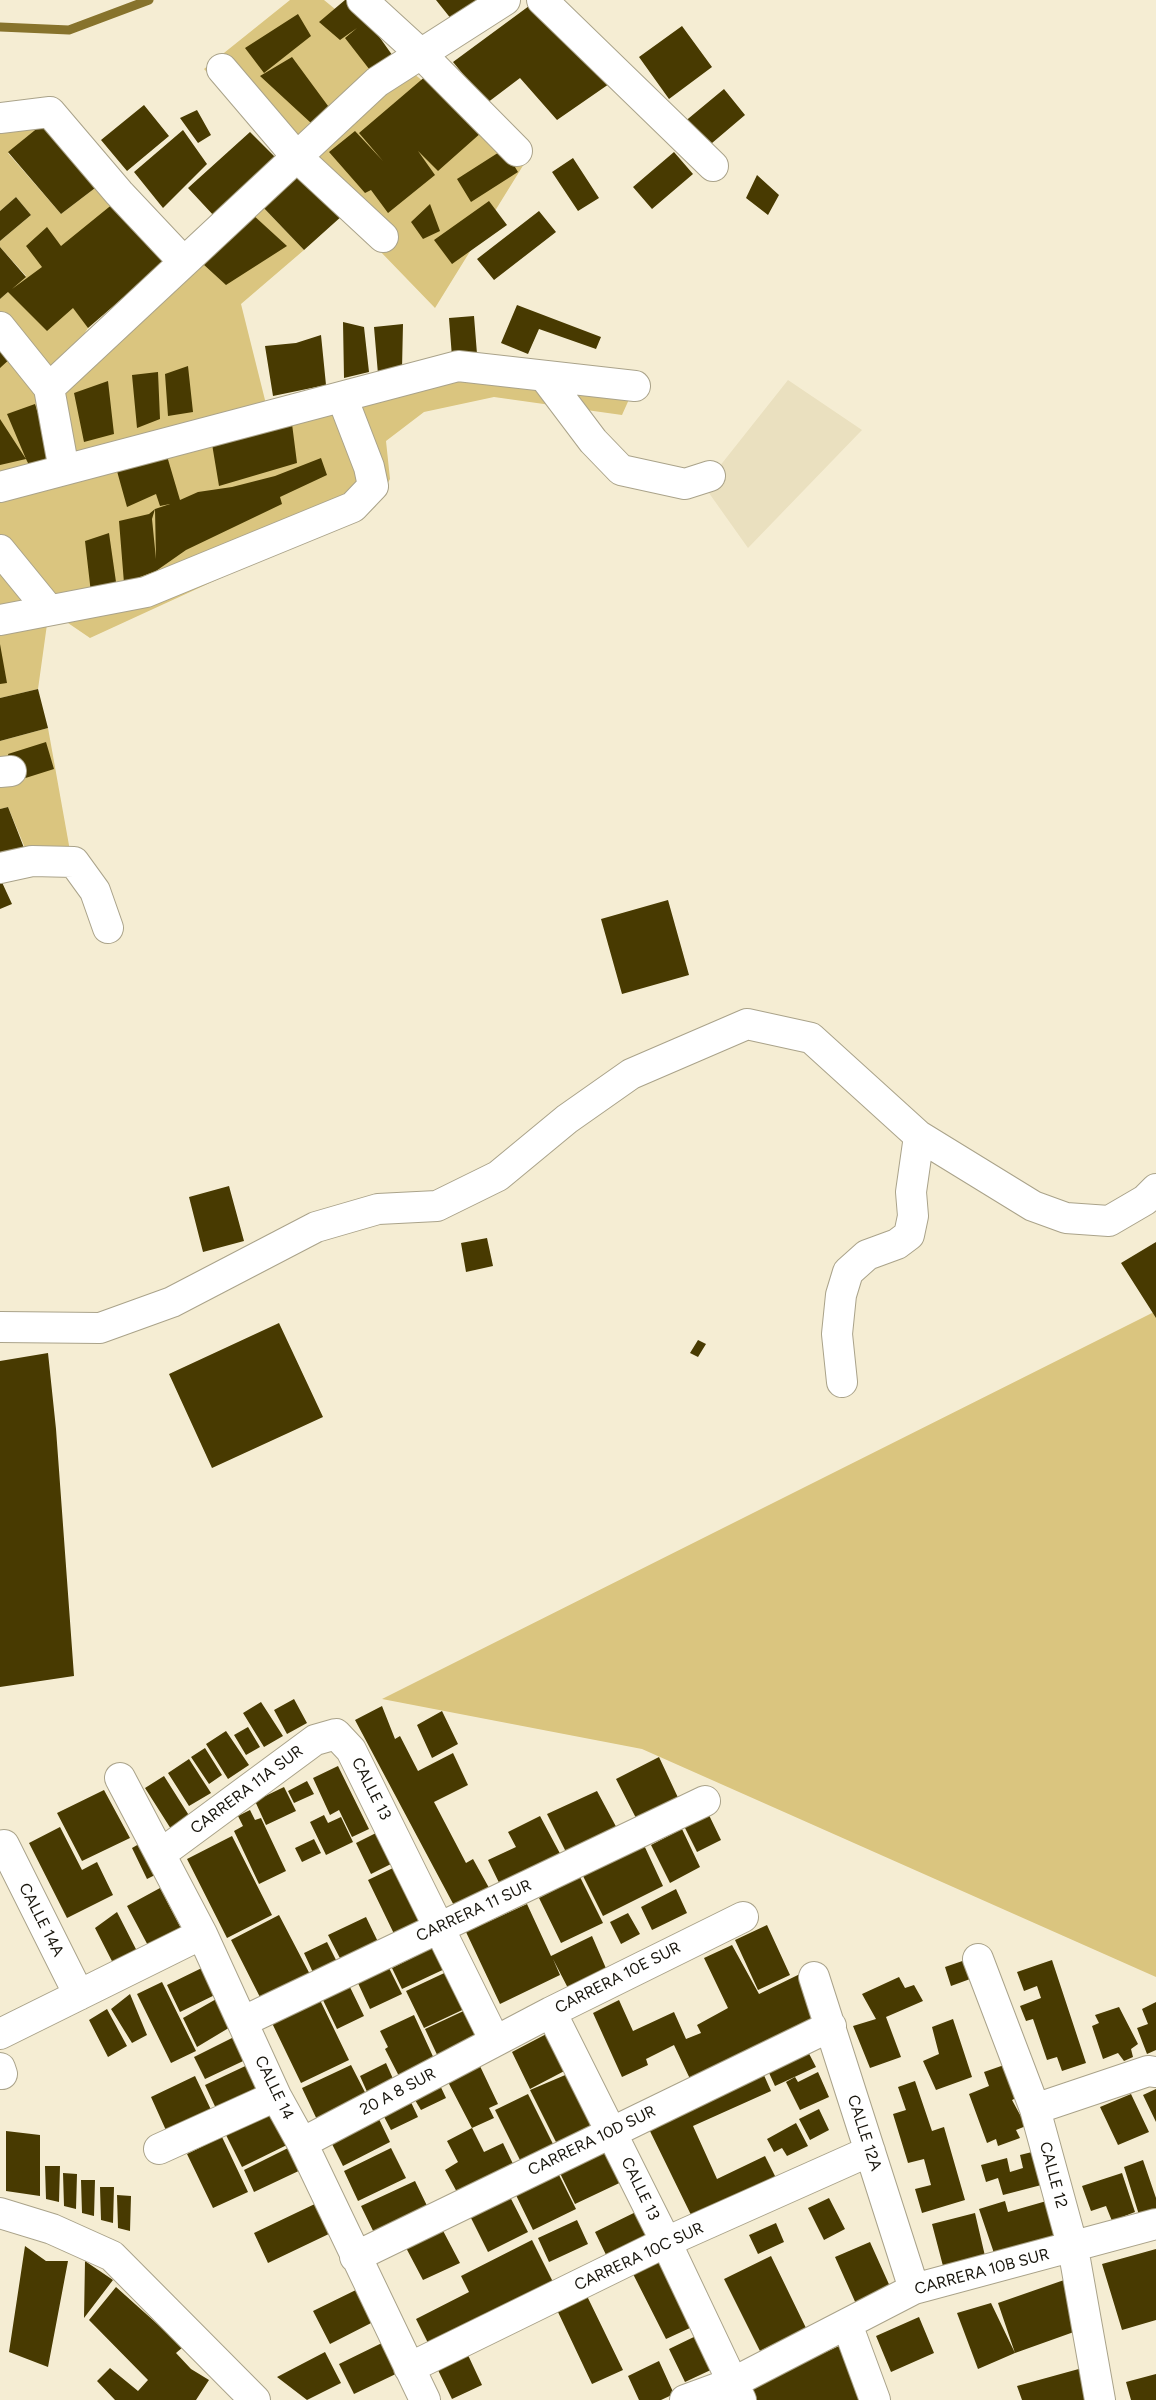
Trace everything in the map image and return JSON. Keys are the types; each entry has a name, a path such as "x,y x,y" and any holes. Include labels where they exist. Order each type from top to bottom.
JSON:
{"street":[{"path":"362,0 420,53 517,151"},
{"path":"49,388 377,82 505,0"},
{"path":"542,0 713,166"},
{"path":"222,69 297,157 383,237"},
{"path":"0,118 50,112 119,193 184,262"},
{"path":"0,327 49,388 64,470"},
{"path":"0,487 458,366 635,386"},
{"path":"544,376 593,441 621,470 685,484 710,476"},
{"path":"0,620 146,592 353,507 373,486 369,466 342,397"},
{"path":"0,549 49,610"},
{"path":"0,868 32,861 74,862 94,891 108,928"},
{"path":"0,1327 100,1328 172,1302 316,1227 378,1209 437,1206 498,1176 567,1119 631,1074 747,1024 812,1038 919,1136 1033,1206 1066,1218 1109,1221 1145,1200 1156,1189"},
{"path":"842,1382 837,1334 841,1295 848,1272 867,1255 897,1244 909,1235 913,1216 911,1192 919,1136"},
{"name":"CARRERA 11A SUR","path":"162,1853 315,1740 336,1734"},
{"name":"CALLE 13","path":"336,1734 351,1750 495,2041"},
{"name":"CALLE 14","path":"120,1778 162,1853 202,1934 276,2096 302,2143 425,2400"},
{"name":"CARRERA 11 SUR","path":"244,2022 440,1926 705,1801"},
{"name":"CALLE 14A","path":"4,1845 79,1995"},
{"name":"CARRERA 10E SUR","path":"495,2041 743,1917"},
{"path":"0,2034 202,1934"},
{"name":"CALLE 12","path":"978,1959 1035,2109 1073,2248 1100,2400"},
{"name":"CALLE 12A","path":"814,1977 914,2289"},
{"name":"CALLE 13","path":"551,2012 612,2131 737,2391"},
{"name":"CARRERA 10D SUR","path":"355,2257 831,2026"},
{"name":"20 A 8 SUR","path":"302,2143 495,2041"},
{"path":"1035,2109 1148,2071 1156,2072"},
{"path":"159,2149 276,2096"},
{"name":"CARRERA 10C SUR","path":"409,2368 666,2242 870,2151"},
{"path":"0,2213 52,2229 112,2256 255,2400"},
{"name":"CARRERA 10B SUR","path":"685,2400 737,2391 847,2324 914,2289 1156,2224"},
{"path":"847,2324 875,2400"}],"shaded area":[{"path":"290,0 324,0 524,164 435,308 204,69"},
{"path":"45,122 8,153 61,214 99,185 114,203 88,328 51,385 260,204 304,250 241,304 269,416 458,366 635,386 622,415 494,397 424,412 386,441 390,479 375,507 90,638 49,610 38,689 0,698 0,299 26,276 0,247 0,241 31,215 16,197 0,211 0,125"},
{"path":"788,380 862,430 748,548 704,486"},
{"path":"48,728 72,862 30,860 8,807 0,809 0,741"},
{"path":"1156,1311 1156,1977 642,1749 382,1699"}],"building":[{"path":"345,0 353,0 395,59 373,74 345,38 357,28 340,40 319,22"},
{"path":"436,0 504,0 456,25"},
{"path":"529,6 609,84 557,120 520,78 487,103 453,62"},
{"path":"298,14 311,36 264,73 245,48"},
{"path":"682,26 712,67 669,99 639,57"},
{"path":"292,57 331,110 311,123 260,76"},
{"path":"427,75 482,132 438,171 418,151 435,175 388,213 371,190 365,193 329,152 355,131 383,161 359,133"},
{"path":"724,89 745,115 705,149 683,123"},
{"path":"144,105 169,136 127,171 101,140"},
{"path":"197,110 211,135 198,143 180,118"},
{"path":"45,122 99,185 61,214 8,152"},
{"path":"183,130 207,164 163,208 134,172"},
{"path":"250,132 278,160 215,217 188,188"},
{"path":"504,149 518,172 471,202 457,179"},
{"path":"674,152 693,174 652,209 633,187"},
{"path":"573,158 599,198 578,211 552,172"},
{"path":"296,169 343,215 304,250 260,204"},
{"path":"757,175 779,195 768,215 746,198"},
{"path":"16,197 31,215 0,241 0,211"},
{"path":"489,201 507,225 452,264 434,240"},
{"path":"114,203 168,259 88,328 73,308 47,331 8,292 0,299 0,247 26,277 12,289 42,267 26,246 47,227 61,246"},
{"path":"430,204 440,231 423,239 411,222"},
{"path":"539,211 556,232 494,280 477,259"},
{"path":"252,214 287,246 226,285 203,264"},
{"path":"517,305 601,337 596,349 539,329 528,354 501,343"},
{"path":"474,316 477,354 452,357 449,318"},
{"path":"343,322 364,327 369,372 344,378"},
{"path":"403,324 402,369 378,374 374,327"},
{"path":"321,335 326,385 273,396 265,346 296,343"},
{"path":"0,341 12,357 0,368"},
{"path":"188,366 193,412 168,416 165,374"},
{"path":"158,372 160,419 137,428 132,375"},
{"path":"108,381 114,434 84,442 74,393"},
{"path":"35,404 52,457 29,465 7,414"},
{"path":"291,416 297,463 219,486 211,438"},
{"path":"0,419 26,459 0,465"},
{"path":"167,456 180,500 198,492 232,487 275,476 321,458 327,475 280,497 282,504 186,550 156,571 124,583 119,521 149,514 155,509 170,504 160,506 156,494 127,507 115,464","holes":["155,509 156,559 152,519"]},
{"path":"109,533 116,582 91,593 85,541"},
{"path":"0,644 7,683 0,684"},
{"path":"38,689 48,728 0,741 0,698"},
{"path":"46,742 54,769 16,781 8,754"},
{"path":"8,807 26,853 0,864 0,809"},
{"path":"0,878 12,904 0,909"},
{"path":"668,900 689,975 622,994 601,919"},
{"path":"229,1186 244,1241 203,1252 189,1197"},
{"path":"487,1238 493,1266 466,1272 461,1243"},
{"path":"1156,1242 1156,1318 1121,1263"},
{"path":"279,1323 323,1417 212,1468 169,1374"},
{"path":"698,1340 706,1344 698,1357 690,1353"},
{"path":"48,1353 56,1429 74,1676 0,1687 0,1361"},
{"path":"294,1699 307,1723 287,1734 274,1710"},
{"path":"261,1702 283,1736 264,1747 243,1713"},
{"path":"382,1706 395,1739 400,1736 418,1771 453,1753 468,1785 434,1802 466,1863 473,1859 493,1895 458,1913 355,1720"},
{"path":"442,1711 458,1744 432,1758 417,1725"},
{"path":"248,1727 260,1747 246,1755 234,1735"},
{"path":"226,1731 249,1765 228,1779 206,1744"},
{"path":"205,1748 222,1775 209,1784 191,1757"},
{"path":"659,1757 681,1804 636,1818 616,1779"},
{"path":"189,1759 211,1793 189,1806 168,1773"},
{"path":"338,1766 369,1829 352,1837 339,1810 330,1815 313,1778"},
{"path":"164,1776 190,1817 171,1829 145,1788"},
{"path":"307,1781 314,1794 294,1803 288,1791"},
{"path":"284,1787 296,1811 266,1825 255,1801"},
{"path":"104,1790 130,1838 82,1861 57,1813"},
{"path":"597,1791 620,1834 569,1858 547,1814"},
{"path":"250,1810 255,1820 261,1818 286,1871 259,1884 234,1831 243,1826 238,1816"},
{"path":"708,1813 721,1840 697,1852 684,1826"},
{"path":"324,1815 328,1823 341,1817 353,1842 326,1855 310,1822"},
{"path":"540,1816 564,1861 504,1893 488,1860 516,1847 508,1832"},
{"path":"60,1827 82,1870 97,1862 113,1895 67,1918 29,1843"},
{"path":"682,1829 700,1867 670,1883 651,1845"},
{"path":"378,1832 393,1863 371,1874 356,1843"},
{"path":"232,1836 272,1915 227,1938 187,1859"},
{"path":"314,1839 321,1853 302,1862 295,1848"},
{"path":"146,1840 161,1872 147,1879 132,1848"},
{"path":"643,1843 663,1886 603,1916 582,1874"},
{"path":"393,1868 422,1928 397,1940 368,1880"},
{"path":"580,1877 603,1923 561,1943 539,1898"},
{"path":"160,1888 186,1938 153,1955 127,1906"},
{"path":"676,1889 687,1913 652,1930 641,1907"},
{"path":"527,1904 551,1956 592,1936 608,1973 570,1992 553,1959 560,1975 500,2004 466,1932"},
{"path":"117,1912 141,1959 116,1969 95,1928"},
{"path":"628,1913 640,1934 621,1944 610,1922"},
{"path":"279,1915 315,1984 266,2009 231,1940"},
{"path":"366,1917 380,1946 343,1964 328,1935"},
{"path":"767,1925 790,1975 758,1990 735,1940"},
{"path":"327,1942 340,1968 316,1979 304,1953"},
{"path":"438,1945 449,1967 402,1989 392,1968"},
{"path":"732,1945 759,1994 802,1973 823,2019 691,2081 674,2045 646,2059 648,2065 622,2077 593,2013 619,2000 633,2031 674,2012 686,2039 701,2033 697,2025 728,2008 704,1958"},
{"path":"974,1957 981,1975 951,1986 945,1967"},
{"path":"1052,1960 1086,2063 1062,2071 1057,2057 1047,2060 1033,2019 1026,2021 1020,2006 1041,1998 1037,1986 1024,1991 1017,1972"},
{"path":"210,1964 223,1991 180,2012 167,1985"},
{"path":"388,1966 402,1994 370,2009 357,1981"},
{"path":"455,1968 473,2005 424,2028 406,1991"},
{"path":"899,1977 905,1988 914,1985 923,2001 886,2017 901,2057 870,2068 853,2026 876,2019 862,1994"},
{"path":"162,1982 196,2051 171,2063 137,1994"},
{"path":"348,1983 364,2016 337,2029 321,1996"},
{"path":"130,1994 147,2035 132,2043 111,2009"},
{"path":"218,1998 237,2023 197,2047 183,2018"},
{"path":"319,1998 349,2060 301,2083 271,2021"},
{"path":"1156,2002 1156,2050 1147,2054 1137,2028 1148,2024 1142,2009"},
{"path":"472,2007 488,2038 440,2061 425,2029"},
{"path":"1119,2007 1138,2044 1131,2049 1133,2057 1124,2061 1118,2053 1103,2059 1092,2026 1099,2023 1095,2015"},
{"path":"107,2009 127,2046 108,2057 89,2020"},
{"path":"414,2015 436,2063 401,2080 385,2049 388,2047 380,2031"},
{"path":"953,2019 972,2077 936,2090 923,2061 939,2054 932,2027"},
{"path":"554,2030 572,2067 530,2089 512,2052"},
{"path":"244,2032 256,2055 205,2079 194,2057"},
{"path":"804,2044 816,2067 775,2086 765,2064"},
{"path":"256,2061 271,2093 220,2117 205,2085"},
{"path":"386,2063 394,2081 368,2094 360,2076"},
{"path":"479,2064 498,2104 489,2108 494,2118 472,2128 447,2080"},
{"path":"759,2064 771,2091 693,2126 717,2179 765,2156 780,2186 694,2221 647,2125"},
{"path":"1007,2064 1022,2095 1012,2100 1026,2126 1016,2130 1020,2138 998,2146 996,2139 987,2143 969,2094 989,2086 984,2072"},
{"path":"351,2065 370,2102 320,2126 302,2088"},
{"path":"577,2070 603,2127 560,2150 530,2090"},
{"path":"818,2072 829,2097 800,2110 786,2082 795,2077 798,2082"},
{"path":"195,2076 214,2116 169,2137 151,2097"},
{"path":"438,2081 446,2098 421,2110 412,2095"},
{"path":"915,2081 932,2131 944,2127 965,2200 922,2213 915,2189 931,2185 924,2159 908,2163 893,2114 906,2110 898,2087"},
{"path":"1156,2089 1156,2122 1143,2095"},
{"path":"528,2094 556,2150 523,2166 495,2110"},
{"path":"1131,2094 1149,2132 1118,2145 1100,2107"},
{"path":"409,2098 418,2117 391,2130 381,2111"},
{"path":"279,2107 295,2141 242,2167 225,2133"},
{"path":"819,2109 829,2130 810,2140 799,2119"},
{"path":"377,2115 390,2142 343,2166 329,2138"},
{"path":"796,2123 808,2146 787,2156 782,2148 774,2152 767,2139"},
{"path":"472,2128 484,2152 503,2143 514,2166 458,2194 445,2170 458,2162 447,2141"},
{"path":"6,2131 40,2135 40,2196 6,2191"},
{"path":"222,2137 248,2192 213,2208 187,2154"},
{"path":"613,2142 630,2178 575,2204 558,2169"},
{"path":"294,2145 305,2168 254,2192 244,2170"},
{"path":"391,2148 406,2178 358,2201 344,2171"},
{"path":"1040,2150 1049,2183 1003,2195 998,2178 986,2182 981,2165 1007,2158 1010,2172 1023,2168 1020,2155"},
{"path":"1143,2160 1156,2198 1156,2211 1140,2218 1124,2167"},
{"path":"45,2166 60,2166 59,2202 46,2199"},
{"path":"555,2167 576,2209 533,2230 513,2189"},
{"path":"63,2173 77,2174 76,2209 64,2206"},
{"path":"1122,2173 1135,2212 1112,2221 1106,2206 1091,2211 1082,2186"},
{"path":"81,2180 95,2180 94,2216 82,2213"},
{"path":"415,2181 431,2214 377,2239 361,2206"},
{"path":"100,2187 114,2187 113,2223 101,2220"},
{"path":"507,2191 528,2232 488,2252 467,2210"},
{"path":"117,2195 131,2196 130,2231 118,2228"},
{"path":"829,2198 845,2229 824,2240 808,2208"},
{"path":"1050,2200 1058,2241 996,2259 979,2209 1005,2201 1008,2212"},
{"path":"319,2202 333,2232 268,2263 254,2233"},
{"path":"646,2207 661,2239 610,2263 595,2232"},
{"path":"975,2213 985,2256 943,2266 932,2224"},
{"path":"577,2220 588,2244 549,2262 538,2238"},
{"path":"776,2223 784,2242 758,2254 749,2235"},
{"path":"440,2225 460,2263 423,2280 404,2244"},
{"path":"532,2240 556,2288 432,2351 416,2319 469,2292 461,2276"},
{"path":"870,2242 892,2291 857,2306 835,2257"},
{"path":"25,2246 46,2261 68,2261 48,2367 9,2352"},
{"path":"1156,2249 1156,2320 1122,2330 1102,2264"},
{"path":"668,2252 703,2322 666,2339 631,2270"},
{"path":"771,2256 806,2328 760,2351 724,2279"},
{"path":"85,2261 113,2280 84,2318"},
{"path":"1067,2279 1085,2328 1015,2353 998,2303"},
{"path":"116,2287 183,2347 176,2353 191,2369 209,2380 196,2400 115,2400 97,2381 110,2368 138,2391 148,2380 89,2320"},
{"path":"362,2287 377,2320 330,2344 313,2311"},
{"path":"587,2296 623,2370 592,2384 557,2310"},
{"path":"991,2303 1015,2353 978,2369 957,2313"},
{"path":"919,2317 934,2353 891,2372 876,2336"},
{"path":"698,2335 715,2368 685,2382 669,2349"},
{"path":"386,2341 402,2371 354,2394 339,2364"},
{"path":"839,2346 863,2400 745,2400 741,2391"},
{"path":"325,2352 341,2383 307,2400 277,2377"},
{"path":"467,2353 482,2385 452,2399 437,2368"},
{"path":"659,2361 674,2394 661,2400 639,2400 628,2376"},
{"path":"1086,2367 1094,2400 1022,2400 1017,2386"},
{"path":"1156,2374 1156,2400 1131,2400 1126,2382"}],"waterway":[{"path":"0,27 69,30 149,0"}]}
